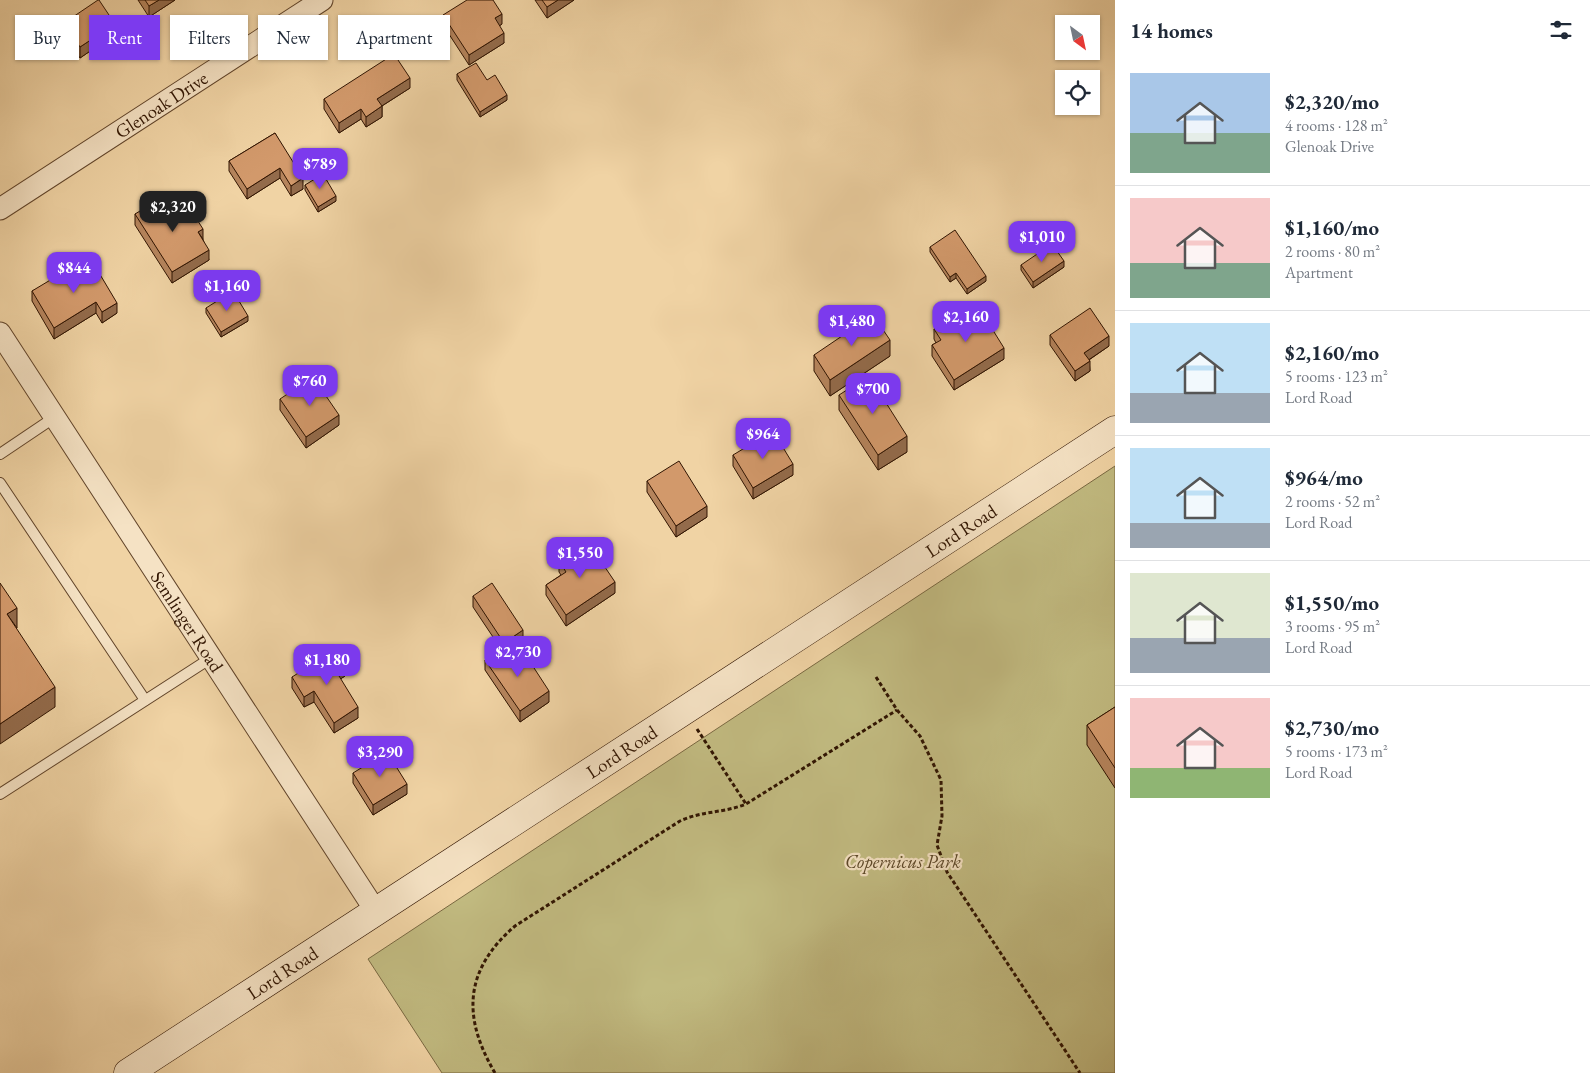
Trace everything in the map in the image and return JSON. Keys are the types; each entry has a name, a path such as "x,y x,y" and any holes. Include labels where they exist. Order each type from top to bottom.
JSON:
{"street":[{"name":"Glenoak Drive","path":"0,209 322,0"},
{"name":"Semlinger Road","path":"0,333 375,910"},
{"name":"Lord Road","path":"140,1070 375,910 1115,430"}],"lane":[{"path":"0,454 55,417"},
{"path":"0,483 145,700"},
{"path":"0,794 211,658"}],"path":[{"path":"876,678 897,710 920,736 940,780 942,816 937,845 947,872 1080,1073"},
{"path":"684,710 746,804"},
{"path":"495,1073 483,1052 475,1031 472,1009 474,985 482,963 497,941 514,926 680,821 696,814 731,810 746,804 897,710"}],"green space":[{"name":"Copernicus Park","path":"1115,466 1115,1073 442,1073 368,959"}],"building":[{"path":"99,0 109,15 89,15 89,41 80,47 79,15 76,15"},
{"path":"145,0 159,0 149,6"},
{"path":"467,0 493,0 502,14 495,18 504,33 469,55 450,26 450,15 443,15"},
{"path":"542,0 558,0 547,7"},
{"path":"385,60 398,60 410,78 377,99 382,106 366,117 361,109 339,123 324,99"},
{"path":"476,63 487,80 495,75 507,95 480,112 457,74"},
{"path":"275,133 303,178 291,186 280,168 247,189 229,161"},
{"path":"323,174 336,196 318,207 305,185"},
{"path":"162,198 172,213 187,204 203,229 198,232 209,250 172,272 135,214"},
{"path":"955,230 986,276 967,289 956,273 950,277 930,247"},
{"path":"1052,244 1064,261 1033,282 1021,265"},
{"path":"92,261 117,303 102,312 96,302 54,328 32,291 72,267 75,272"},
{"path":"233,291 248,316 221,332 206,308"},
{"path":"1090,308 1109,336 1084,353 1090,361 1075,371 1050,335"},
{"path":"981,311 1004,348 954,380 932,345 941,340 934,329 959,313 964,321"},
{"path":"873,315 890,340 830,380 814,355"},
{"path":"869,376 907,436 878,455 839,395"},
{"path":"313,377 339,415 306,437 280,399"},
{"path":"773,431 793,464 753,488 733,455"},
{"path":"679,461 707,506 676,526 647,481"},
{"path":"588,542 615,582 566,615 546,585 566,572 559,561"},
{"path":"0,583 17,608 7,614 55,687 0,724"},
{"path":"492,583 523,630 504,643 473,596"},
{"path":"505,647 512,658 523,651 549,691 520,711 485,660"},
{"path":"335,650 345,665 336,671 358,707 334,723 314,691 304,697 292,677"},
{"path":"1115,707 1115,768 1087,725"},
{"path":"387,752 407,784 373,805 353,773"}]}
